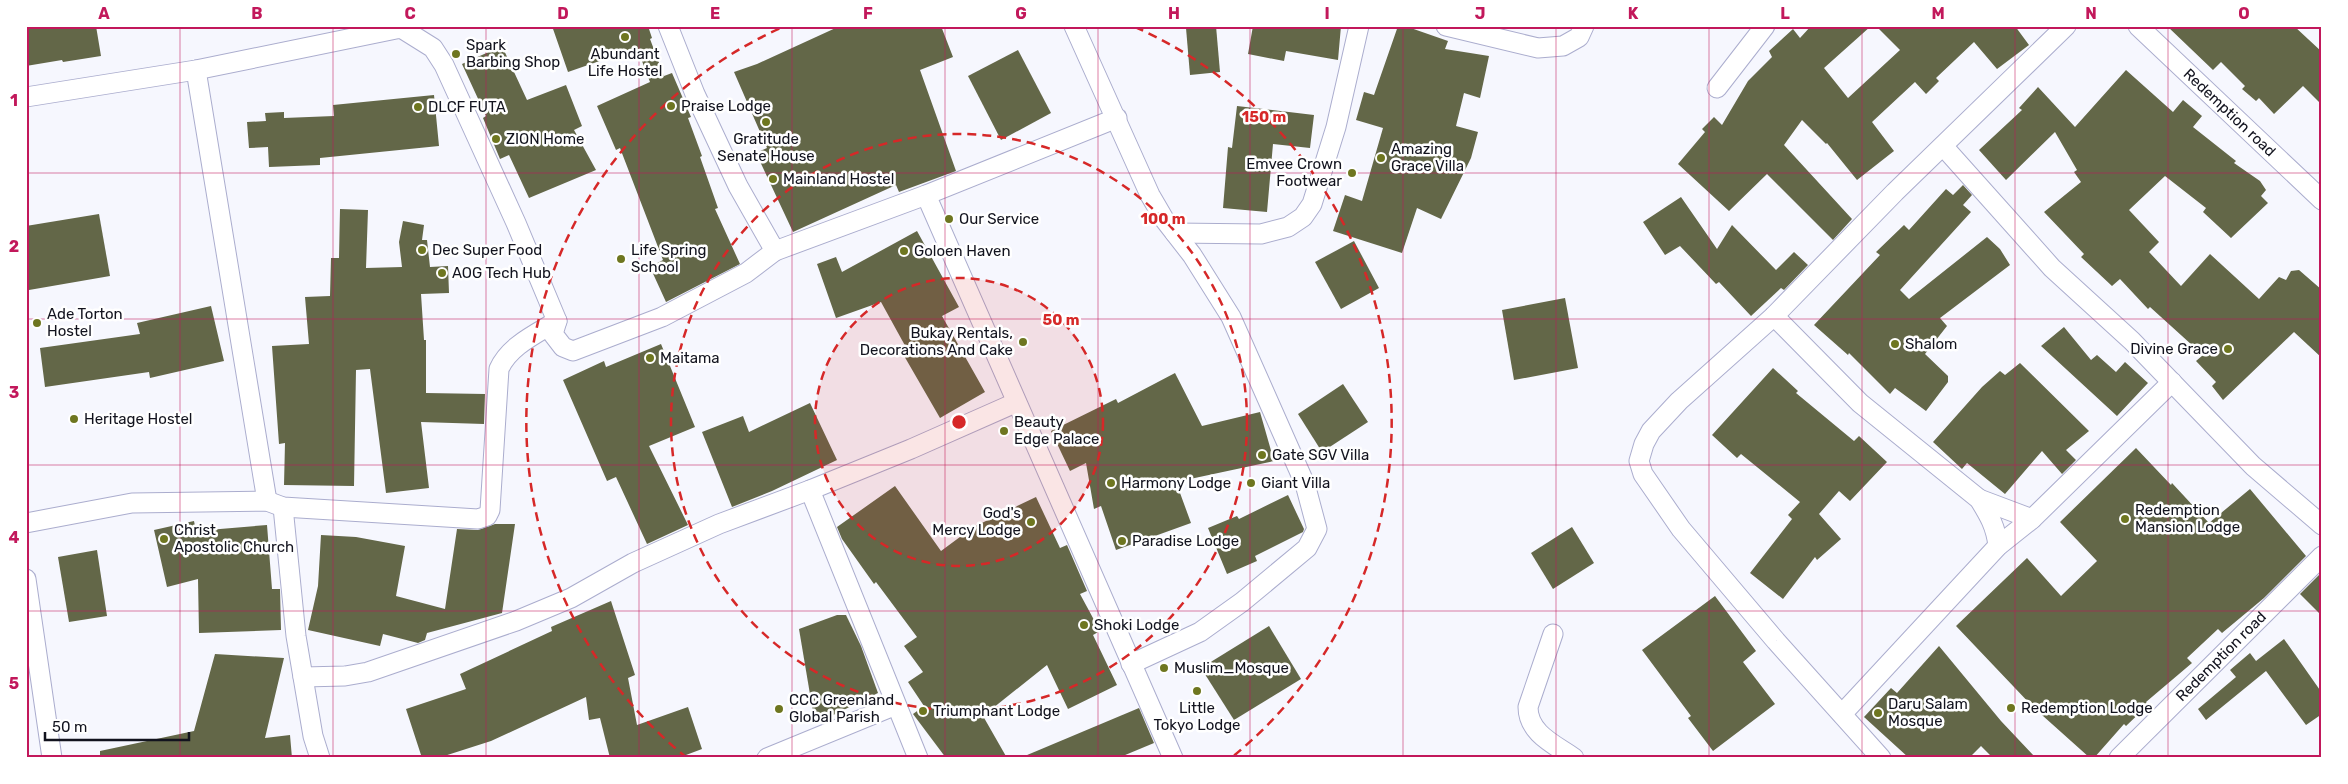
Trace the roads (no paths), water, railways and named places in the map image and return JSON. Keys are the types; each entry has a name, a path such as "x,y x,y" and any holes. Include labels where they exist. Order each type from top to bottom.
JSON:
{"street":[{"path":"668,26 696,94 738,186 775,250"},
{"path":"1074,26 1150,195 1192,255 1231,317 1305,484 1317,529 1307,548 1242,602 1200,632 1131,664"},
{"path":"1176,233 1261,234 1288,227 1303,217 1312,204 1336,127 1359,26"},
{"path":"1446,26 1538,48 1563,46 1579,37 1584,26"},
{"path":"1717,88 1765,26"},
{"path":"1881,758 1776,642 1681,528 1643,474 1639,461 1651,430 1679,402 1774,316 1943,146 2066,26"},
{"name":"Redemption road","path":"2138,26 2322,200"},
{"path":"26,96 196,70 401,27 433,48 444,65 516,223 557,321 553,334 563,347 573,351 662,318 746,273 775,250 926,195 1117,118"},
{"path":"196,70 275,504 313,736 320,758"},
{"path":"1943,146 2052,268 2132,341 2252,466 2322,525"},
{"path":"926,195 1015,403 1173,758"},
{"path":"1774,316 1860,403 1979,499 2032,520"},
{"path":"26,523 132,503 275,504 478,519 487,516 490,510 499,369 504,357 557,321"},
{"path":"1842,714 1998,546 2032,520 2172,382"},
{"path":"303,677 345,676 368,672 516,622 571,598 633,563 719,524 911,449 1015,403"},
{"path":"810,490 918,758"},
{"path":"1979,499 1991,518 1998,546"},
{"name":"Redemption road","path":"2119,758 2322,556"},
{"path":"26,579 52,758"},
{"path":"1553,634 1528,707 1528,712 1542,737 1574,758"},
{"path":"767,758 896,704"}],"place":[{"name":"Abundant Life Hostel","path":"625,37"},
{"name":"Spark Barbing Shop","path":"456,54"},
{"name":"Praise Lodge","path":"671,106"},
{"name":"DLCF FUTA","path":"418,107"},
{"name":"Gratitude Senate House","path":"766,122"},
{"name":"ZION Home","path":"496,139"},
{"name":"Amazing Grace Villa","path":"1381,158"},
{"name":"Emvee Crown Footwear","path":"1352,173"},
{"name":"Mainland Hostel","path":"773,179"},
{"name":"Our Service","path":"949,219"},
{"name":"Dec Super Food","path":"422,250"},
{"name":"Goloen Haven","path":"904,251"},
{"name":"Life Spring School","path":"621,259"},
{"name":"AOG Tech Hub","path":"442,273"},
{"name":"Ade Torton Hostel","path":"37,323"},
{"name":"Bukay Rentals, Decorations And Cake","path":"1023,342"},
{"name":"Shalom","path":"1895,344"},
{"name":"Divine Grace","path":"2228,349"},
{"name":"Maitama","path":"650,358"},
{"name":"Heritage Hostel","path":"74,419"},
{"name":"Beauty Edge Palace","path":"1004,431"},
{"name":"Gate SGV Villa","path":"1262,455"},
{"name":"Harmony Lodge","path":"1111,483"},
{"name":"Giant Villa","path":"1251,483"},
{"name":"Redemption Mansion Lodge","path":"2125,519"},
{"name":"God's Mercy Lodge","path":"1031,522"},
{"name":"Christ Apostolic Church","path":"164,539"},
{"name":"Paradise Lodge","path":"1122,541"},
{"name":"Shoki Lodge","path":"1084,625"},
{"name":"Muslim_Mosque","path":"1164,668"},
{"name":"Little Tokyo Lodge","path":"1197,691"},
{"name":"Redemption Lodge","path":"2011,708"},
{"name":"CCC Greenland Global Parish","path":"779,709"},
{"name":"Triumphant Lodge","path":"923,711"},
{"name":"Daru Salam Mosque","path":"1878,713"}]}
